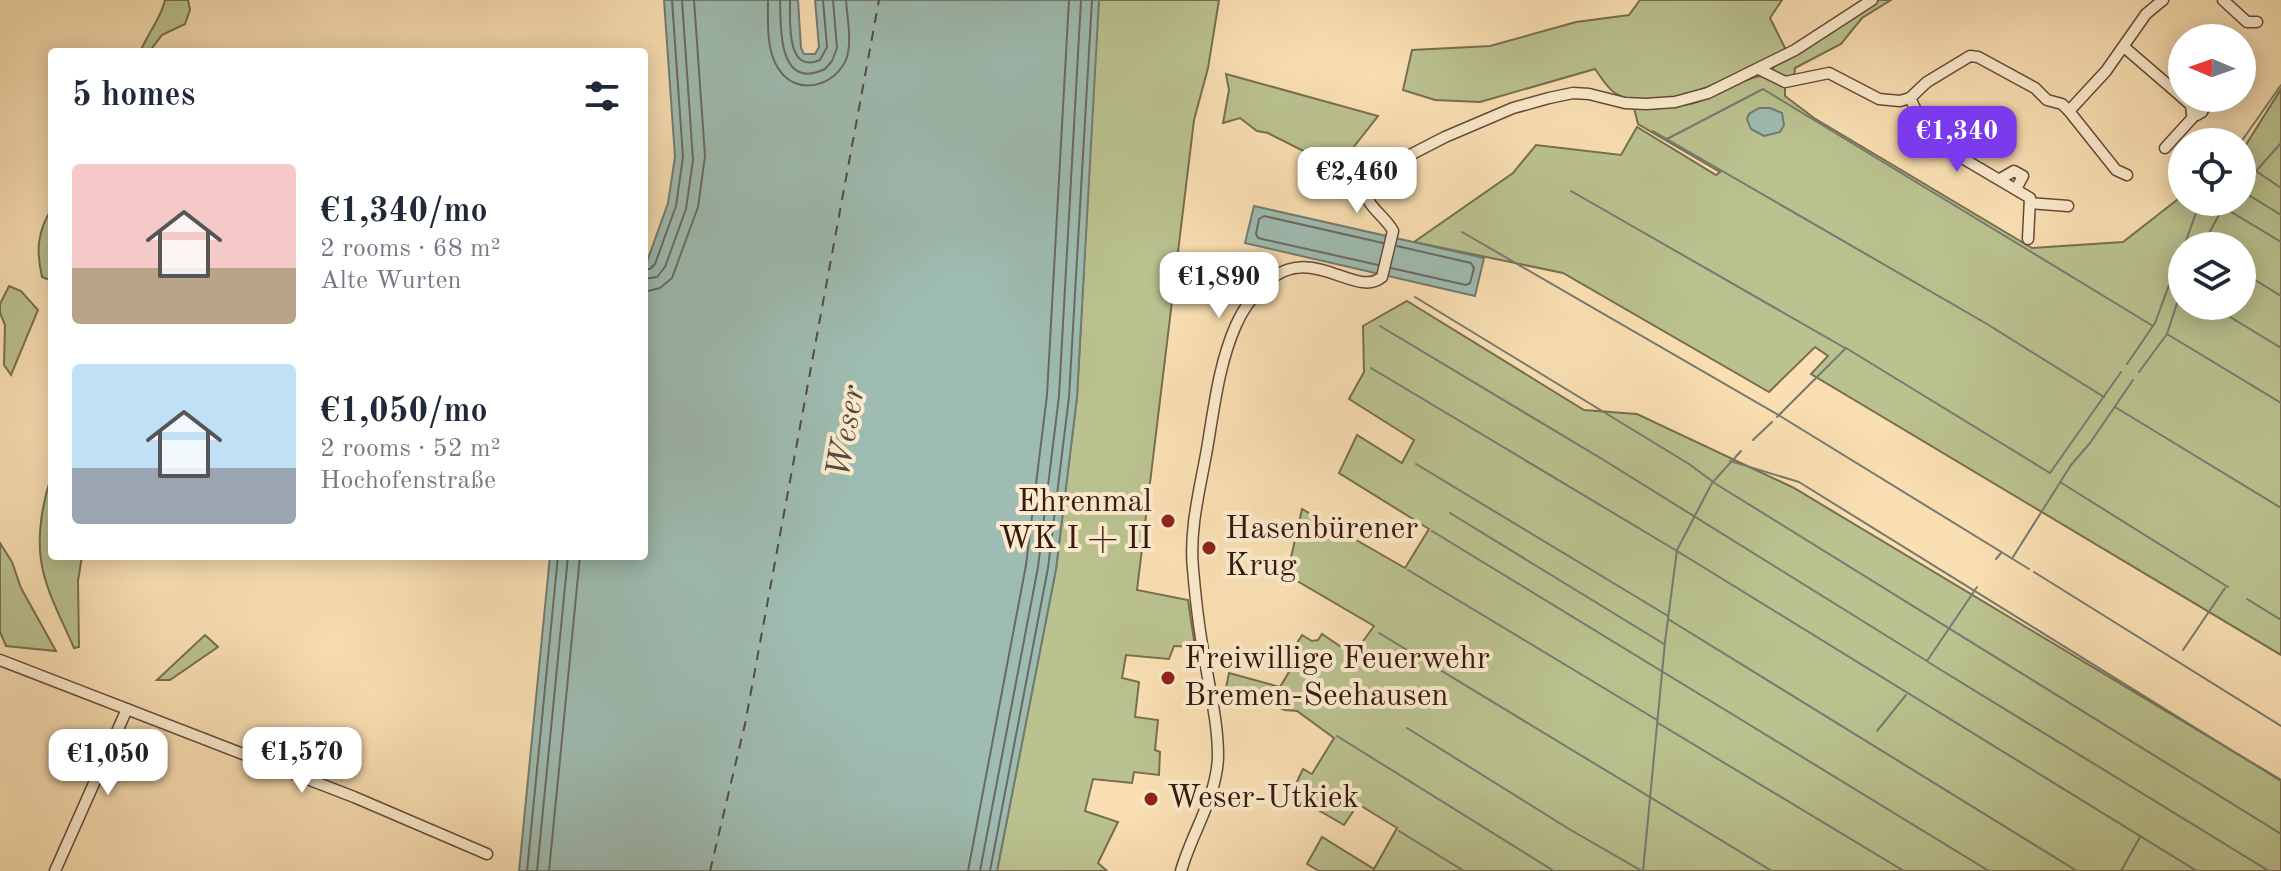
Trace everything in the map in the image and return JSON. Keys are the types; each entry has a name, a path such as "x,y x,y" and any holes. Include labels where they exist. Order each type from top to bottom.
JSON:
{"street":[{"path":"1181,871 1210,798 1218,758 1216,727 1196,607 1192,539 1218,385 1232,335 1246,307 1264,285 1284,268 1315,268 1366,283 1382,277 1393,231 1364,194 1365,186 1410,155 1473,124 1513,108 1573,93 1625,103 1675,102 1708,93 1795,50 1872,0"},
{"path":"2069,111 2106,71 2146,14 2163,0"},
{"path":"2223,0 2247,22 2257,22"},
{"path":"2124,47 2168,85"},
{"path":"1759,69 1785,82 1829,73 1879,99 1900,101 1910,98 1927,82 1970,56 1978,57 2035,88 2047,100 2062,104 2116,170 2127,175"},
{"path":"1910,98 1930,139 2030,198 2028,239"},
{"path":"2165,148 2187,112"},
{"path":"2030,203 2068,206"},
{"path":"0,660 354,797 487,854"},
{"path":"55,871 127,709"}],"green space":[{"path":"165,0 188,0 190,10 185,24 162,35 152,48 142,48"},
{"path":"1098,0 1219,0 1208,68 1194,120 1137,590 1188,600 1195,647 1174,646 1169,659 1126,655 1122,678 1139,682 1135,717 1158,720 1155,750 1160,752 1159,775 1134,772 1132,783 1093,779 1085,811 1118,822 1098,863 1107,871 997,871 1056,569 1077,397"},
{"path":"1640,0 1782,0 1770,18 1786,50 1702,89 1654,101 1633,100 1615,93 1595,69 1480,102 1435,100 1403,90 1412,50 1490,46 1576,22 1629,15"},
{"path":"1879,0 1891,0 1862,18 1841,44 1795,68 1794,78 1777,76 1773,69 1775,64"},
{"path":"1226,74 1378,116 1337,168 1268,133 1257,131 1240,118 1223,123 1229,90"},
{"path":"1761,76 1785,86 1785,96 1814,118 2032,248 2123,242 2168,207 2168,216 2256,216 2256,129 2281,89 2281,655 1811,374 1828,356 1815,347 1769,392 1563,273 1414,242 1513,173 1536,145 1621,155 1637,127 1716,175 1720,172 1638,124 1634,108 1690,104"},
{"path":"48,216 48,279 42,277 39,259 43,225"},
{"path":"9,286 21,291 38,310 11,375 4,365 5,325 0,313 0,304"},
{"path":"1407,301 1584,410 1637,414 1794,488 2281,780 2281,871 1319,871 1307,864 1322,837 1374,869 1397,828 1358,804 1344,825 1291,794 1303,769 1312,774 1334,738 1297,711 1285,710 1226,688 1229,673 1280,687 1296,660 1289,656 1302,635 1312,641 1318,640 1322,634 1353,655 1374,626 1287,575 1302,509 1405,568 1429,529 1339,473 1357,435 1402,463 1414,440 1349,399 1364,372 1363,326"},
{"path":"48,488 48,560 81,560 78,581 79,647 74,648 43,571 40,539"},
{"path":"0,543 56,651 6,646 0,632"},
{"path":"205,635 218,647 170,680 157,680"}],"water":[{"name":"Weser","path":"664,0 798,0 801,48 804,54 815,54 819,47 815,0 1099,0 1077,397 1056,569 997,871 519,871 550,560 648,560 648,259 668,203 675,157"},
{"path":"1759,108 1782,113 1784,125 1780,132 1764,136 1751,129 1747,119"},
{"path":"1254,206 1484,258 1475,296 1245,243"}],"waterway":[{"path":"2251,128 2281,85"},
{"path":"1667,139 1763,89 2153,326"},
{"path":"1653,131 1987,324 2104,397"},
{"path":"2256,171 2281,143"},
{"path":"2256,171 2281,188"},
{"path":"1571,191 1845,348"},
{"path":"2256,200 2281,215"},
{"path":"2189,232 2195,216"},
{"path":"2210,232 2218,216"},
{"path":"2238,216 2281,242"},
{"path":"1462,232 1780,416 2029,569"},
{"path":"2256,281 2281,296"},
{"path":"2127,364 2155,323 2168,288"},
{"path":"1415,297 1689,464 1716,484 2281,834"},
{"path":"2139,372 2167,334 2172,320"},
{"path":"2235,320 2281,348"},
{"path":"1380,326 1602,459 1927,661 1977,587"},
{"path":"2167,334 2281,403"},
{"path":"1777,417 1846,348 2050,473 2121,372"},
{"path":"1371,368 1677,551 2197,871"},
{"path":"2013,557 2071,465 2133,380"},
{"path":"2115,407 2281,508"},
{"path":"1753,440 1772,422"},
{"path":"1643,871 1677,550 1712,483 1741,451"},
{"path":"1730,461 1799,482 2281,781"},
{"path":"1416,464 1668,616"},
{"path":"2060,482 2228,587"},
{"path":"1450,513 1664,644"},
{"path":"1432,531 1989,871"},
{"path":"1996,559 2001,553"},
{"path":"1408,570 1657,720"},
{"path":"2034,572 2281,726"},
{"path":"2183,650 2225,588"},
{"path":"2247,599 2281,620"},
{"path":"1668,619 2077,871"},
{"path":"1379,633 1772,871"},
{"path":"1928,662 2269,871"},
{"path":"1877,731 1906,695"},
{"path":"1658,723 1904,871"},
{"path":"1407,728 1642,871"},
{"path":"1337,736 1554,871"},
{"path":"1399,831 1464,871"},
{"path":"2121,871 2140,837"}],"ferry route":[{"path":"710,871 745,724 879,0"}],"place":[{"name":"Ehrenmal WK I + II","path":"1168,521"},
{"name":"Hasenbürener Krug","path":"1209,548"},
{"name":"Freiwillige Feuerwehr Bremen-Seehausen","path":"1168,678"},
{"name":"Weser-Utkiek","path":"1151,799"}]}
